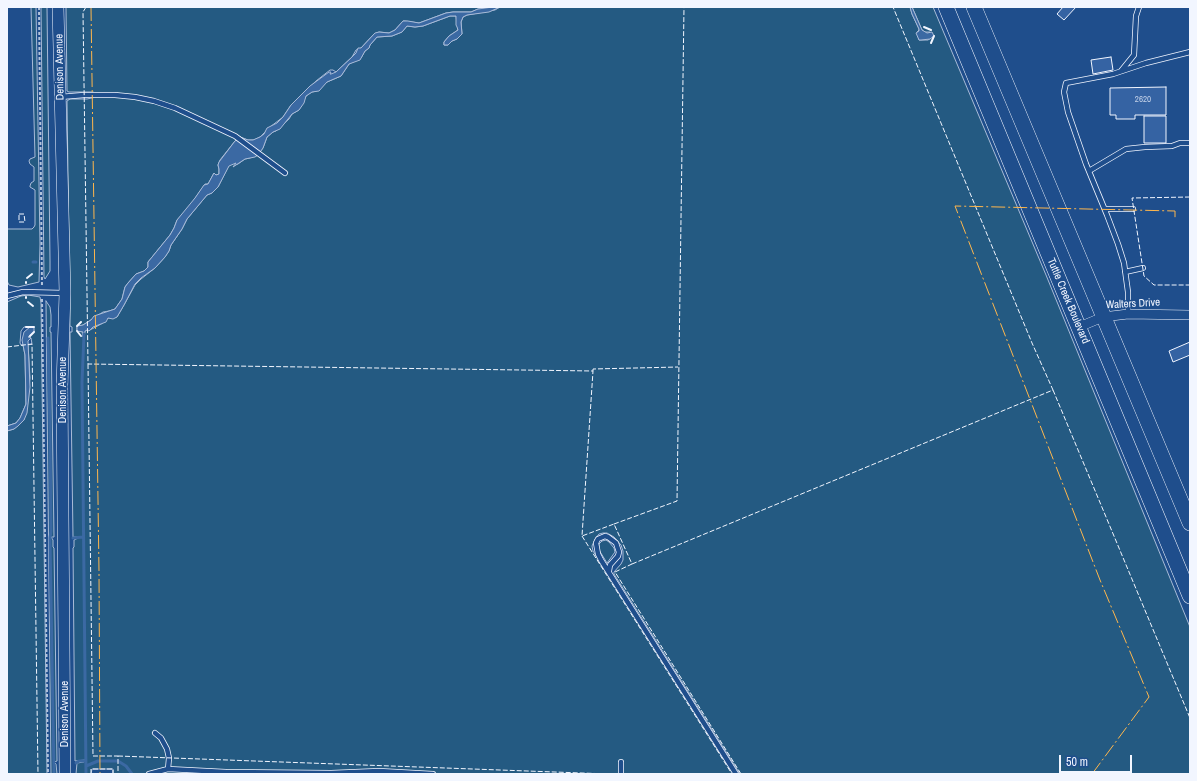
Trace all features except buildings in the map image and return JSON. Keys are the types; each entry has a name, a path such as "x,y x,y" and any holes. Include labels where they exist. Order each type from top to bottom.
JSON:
{"highway":[{"name":"Tuttle Creek Boulevard","path":"946,7 1190,596"},
{"path":"974,7 1190,523"}],"street":[{"name":"Denison Avenue","path":"58,7 64,293 62,394 65,774"},
{"name":"Walters Drive","path":"1079,327 1103,317 1128,314 1190,315"}],"lane":[{"path":"1120,72 1134,55 1136,16 1139,7"},
{"path":"1128,314 1128,292 1124,263 1068,112 1064,92 1066,83 1113,74 1146,63 1190,52"},
{"path":"60,97 115,95 154,101 175,108 235,136 284,173"},
{"path":"1089,171 1126,149 1172,146 1180,143 1190,143"},
{"path":"1105,209 1133,209"},
{"path":"1125,272 1143,268"},
{"path":"7,296 23,292 64,293"},
{"path":"609,571 610,565 618,556 619,552 616,543 605,536 598,539 596,543 598,554 736,774"},
{"path":"155,734 161,738 167,749 169,758 168,769"},
{"path":"621,762 621,774"},
{"path":"149,774 168,769 226,772 330,773 379,771 433,774"}],"path":[{"path":"39,7 42,281"},
{"path":"42,298 48,774"}],"shaded area":[{"path":"31,7 36,7 40,244 39,282 18,287 9,285 7,281 7,229 32,229 35,225 35,190 30,187 31,183 34,181 34,167 29,161 35,157"},
{"path":"41,7 47,7 50,271 45,279 44,277"},
{"path":"66,7 493,7 478,9 471,12 446,13 419,23 403,21 395,30 389,33 379,32 373,35 361,48 356,50 352,57 336,72 330,70 316,81 291,105 283,117 260,137 254,140 248,140 240,137 235,141 220,160 218,165 219,174 216,175 214,173 208,184 205,184 189,207 177,220 170,235 148,262 148,267 144,271 136,274 128,283 125,287 122,299 115,309 103,312 83,325 77,327 77,331 82,331 84,338 85,331 103,323 108,318 117,317 135,285 155,268 165,257 187,219 207,195 212,193 218,187 229,165 235,162 237,163 235,165 238,164 259,153 263,148 267,137 276,131 289,119 292,114 299,110 306,96 317,91 327,82 341,76 349,64 361,58 377,37 392,36 402,32 407,26 423,26 450,16 456,16 458,30 449,36 444,42 444,45 448,45 462,34 461,22 463,17 495,10 500,7 910,7 919,29 917,32 919,40 928,40 931,38 930,32 925,32 922,30 912,7 933,7 1046,275 1190,627 1190,774 740,774 614,574 623,560 623,551 621,545 614,537 607,533 603,533 599,534 595,539 592,546 593,551 733,774 113,774 113,769 92,769 91,774 76,774 77,763 84,762 85,760 75,761 73,548 74,540 78,537 73,537 70,332 72,332 72,327 70,326 67,101 70,99 87,99 96,97 95,93 93,92 67,91"},
{"path":"500,7 489,12 467,15 463,17 461,22 462,34 448,45 444,45 444,42 449,36 458,30 456,25 456,16 450,16 423,26 407,26 402,32 392,36 377,37 365,51 360,60 349,64 341,76 327,82 319,91 312,92 306,96 304,103 299,110 292,114 280,129 267,137 263,148 258,155 245,159 233,167 236,163 229,166 218,187 212,193 207,195 187,219 165,257 155,268 135,284 117,317 113,319 108,318 106,322 93,327 89,331 85,331 84,338 83,332 77,331 77,326 83,325 94,316 115,309 122,299 125,287 136,274 144,271 148,267 148,262 170,235 177,220 204,185 208,184 214,173 216,175 219,174 219,162 235,141 240,137 253,140 264,134 267,128 277,123 291,105 310,86 329,72 331,72 331,74 336,72 356,53 358,48 361,48 375,33 389,33 395,30 403,21 419,23 446,13 471,12 478,9"},
{"path":"910,7 912,7 922,30 927,33 932,32 934,36 930,39 919,40 916,33 919,29"},
{"path":"28,295 40,297 41,303 47,774 7,774 7,431 14,429 24,420 30,378 28,345 32,344 31,338 28,336 34,332 33,327 24,327 21,331 20,343 23,345 25,355 26,404 20,418 16,423 7,426 7,302 21,296"},
{"path":"46,301 50,307 51,315 50,332 54,537 51,537 54,548 57,761 54,762 56,764 57,774 51,774"},
{"path":"30,327 34,327 34,332 28,337 31,338 28,341 30,387 27,413 24,420 18,426 7,431 7,426 16,423 20,418 26,404 25,355 22,340 24,332"},
{"path":"606,540 614,548 615,552 607,563 599,550 599,544"}],"waterway":[{"path":"84,334 82,382 86,774"},
{"path":"48,338 54,774"},
{"path":"73,538 83,537"},
{"path":"76,763 79,761 86,761"},
{"path":"86,766 98,761 118,761 126,766 132,774"}],"fence":[{"path":"86,7 83,12 88,364 593,371 582,536 614,524 632,564 615,572 741,774"},
{"path":"614,524 677,501 684,7"},
{"path":"632,564 1053,390 1032,343 893,7"},
{"path":"1190,197 1132,198 1144,276 1154,285 1190,285"},
{"path":"19,214 24,214 25,222 19,222 19,214"},
{"path":"7,347 32,344 38,774"},
{"path":"88,364 93,756 118,756 118,774"},
{"path":"593,371 593,369 678,367"},
{"path":"1053,390 1190,718"},
{"path":"582,536 732,774"},
{"path":"118,756 609,774"},
{"path":"91,774 91,769 113,769 113,774"}],"wall":[{"path":"924,27 931,30"},
{"path":"931,43 934,36"},
{"path":"27,278 32,274"},
{"path":"28,302 33,306"},
{"path":"77,326 81,322"},
{"path":"26,327 34,327"},
{"path":"77,331 81,336"},
{"path":"30,336 34,332"}],"power":[{"path":"91,7 99,571 100,774"},
{"path":"1092,774 1149,697 1100,580 955,206 1175,211 1175,219"}]}
